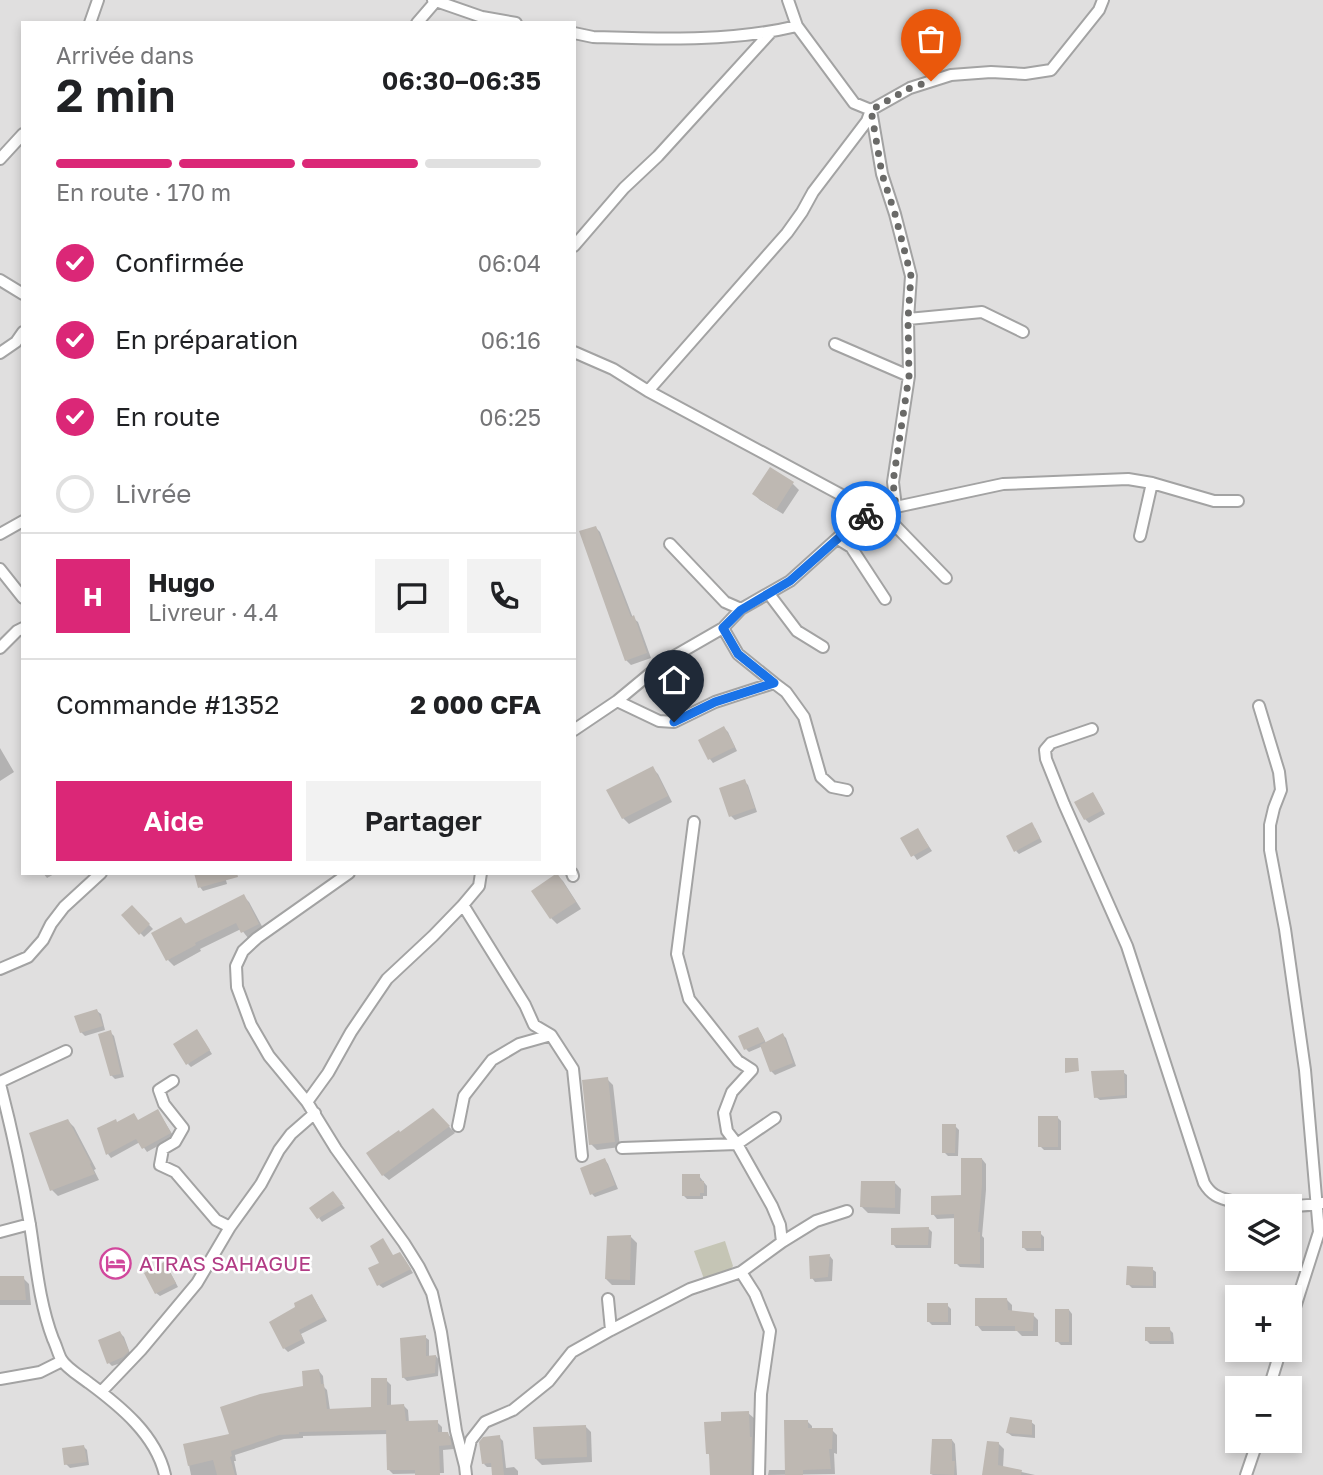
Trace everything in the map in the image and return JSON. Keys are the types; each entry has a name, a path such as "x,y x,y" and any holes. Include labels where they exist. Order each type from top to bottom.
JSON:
{"street":[{"path":"91,21 98,0"},
{"path":"788,0 797,26 854,103 871,110"},
{"path":"648,391 787,233 813,192 867,121 871,110 910,88 951,75 991,72 1026,74 1051,70 1099,10 1103,0"},
{"path":"419,21 435,1 482,17 505,21"},
{"path":"576,33 593,37 713,39 797,26"},
{"path":"576,244 624,188 658,156 771,32"},
{"path":"871,110 882,174 911,276 908,319 909,376 893,482 896,507"},
{"path":"0,159 21,136"},
{"path":"0,280 21,293"},
{"path":"908,319 982,312 1023,332"},
{"path":"0,353 16,342 21,335"},
{"path":"835,344 909,376"},
{"path":"576,353 613,369 648,391 860,505 896,507"},
{"path":"576,729 617,701 664,662 723,628 741,610 790,581 868,514 1003,484 1128,480 1152,483 1214,500 1238,501"},
{"path":"1140,536 1152,483"},
{"path":"868,514 883,513 946,578"},
{"path":"0,534 21,522"},
{"path":"838,538 851,547 884,598"},
{"path":"670,544 725,602 741,610"},
{"path":"0,569 21,595"},
{"path":"769,594 797,632 823,647"},
{"path":"723,628 738,654 786,692 804,717 821,777 832,787 847,790"},
{"path":"0,648 21,629"},
{"path":"617,701 659,721 674,722 715,702 774,683"},
{"path":"1259,706 1279,772 1281,790 1270,825 1270,850 1285,929 1305,1070 1320,1204 1321,1230 1302,1287"},
{"path":"1091,729 1052,743 1045,750 1046,760 1127,946 1204,1183 1216,1196 1232,1201 1266,1205 1320,1204"},
{"path":"694,822 677,954 689,999 738,1061 752,1070 732,1091 724,1113 727,1131 772,1206 780,1225 782,1242"},
{"path":"0,969 28,957 43,940 64,907 99,875"},
{"path":"346,875 257,938 243,951 236,966 237,988 251,1025 269,1056 307,1101 336,1149 404,1243 432,1293 465,1471"},
{"path":"307,1101 328,1073 351,1032 387,979 463,905 479,886 479,875"},
{"path":"463,905 525,1005 534,1025 551,1035 573,1069 582,1156"},
{"path":"458,1126 464,1096 492,1060 519,1044 551,1035"},
{"path":"66,1051 0,1083 30,1224 41,1299 47,1324 62,1361 128,1416 149,1439 163,1463 165,1475"},
{"path":"173,1081 159,1090 164,1104 183,1128 175,1142 163,1150 160,1165 175,1172 216,1220 230,1227"},
{"path":"101,1392 141,1350 197,1283 230,1227 261,1184 279,1150 291,1134 315,1113"},
{"path":"622,1148 737,1144 775,1118"},
{"path":"0,1142 13,1139"},
{"path":"465,1471 471,1440 485,1422 513,1410 549,1381 572,1352 601,1334 690,1290 741,1272 816,1221 847,1211"},
{"path":"0,1232 30,1224"},
{"path":"741,1272 755,1294 770,1331 761,1394 759,1475"},
{"path":"608,1299 611,1330"},
{"path":"0,1379 40,1372 62,1361"},
{"path":"1246,1475 1254,1453"}],"shaded area":[{"path":"0,0 1323,0 1323,1475 0,1475"},
{"path":"725,1241 733,1266 728,1273 704,1279 694,1251"}],"building":[{"path":"770,467 794,482 776,510 752,494"},
{"path":"596,526 647,653 625,661 579,531"},
{"path":"724,726 735,747 708,760 698,740"},
{"path":"653,766 668,796 622,819 606,790"},
{"path":"745,779 755,808 729,817 719,788"},
{"path":"1093,792 1103,810 1084,820 1074,802"},
{"path":"1032,822 1040,838 1014,852 1006,836"},
{"path":"918,828 929,847 911,857 900,838"},
{"path":"195,875 238,875 238,877 198,888"},
{"path":"554,875 558,875 576,902 550,919 531,891"},
{"path":"244,894 259,924 241,933 236,923 166,961 151,933 181,917 185,924"},
{"path":"132,905 150,924 139,935 121,915"},
{"path":"97,1009 103,1026 80,1033 74,1016"},
{"path":"758,1027 765,1041 744,1050 738,1036"},
{"path":"197,1029 210,1050 186,1065 173,1044"},
{"path":"111,1030 121,1074 110,1076 98,1034"},
{"path":"783,1033 793,1063 770,1072 760,1045"},
{"path":"1065,1058 1078,1058 1079,1071 1065,1073"},
{"path":"1124,1070 1125,1095 1094,1098 1091,1071"},
{"path":"608,1077 615,1142 589,1145 582,1080"},
{"path":"433,1108 450,1126 382,1176 366,1153"},
{"path":"158,1109 171,1133 142,1149 136,1139 106,1155 97,1128 134,1113 138,1120"},
{"path":"1038,1116 1058,1116 1058,1147 1038,1147"},
{"path":"68,1119 95,1174 50,1191 29,1133"},
{"path":"942,1124 956,1124 955,1153 942,1153"},
{"path":"605,1158 615,1185 590,1195 580,1168"},
{"path":"961,1158 982,1158 978,1232 980,1264 954,1264 954,1214 931,1215 931,1196 961,1195"},
{"path":"682,1174 700,1174 700,1181 704,1181 704,1193 700,1193 700,1196 682,1196"},
{"path":"861,1181 895,1181 895,1208 860,1207"},
{"path":"333,1191 343,1204 317,1219 309,1208"},
{"path":"929,1227 928,1245 891,1245 891,1228"},
{"path":"1022,1231 1041,1231 1041,1248 1022,1248"},
{"path":"631,1235 630,1280 605,1279 607,1236"},
{"path":"383,1238 393,1255 400,1252 411,1269 377,1286 368,1268 379,1263 370,1246"},
{"path":"830,1254 828,1277 810,1279 809,1256"},
{"path":"164,1262 176,1283 155,1294 144,1273"},
{"path":"1127,1266 1153,1267 1153,1286 1126,1285"},
{"path":"0,1276 24,1276 26,1300 0,1300"},
{"path":"312,1294 324,1317 299,1330 303,1339 283,1349 269,1322 295,1307 294,1303"},
{"path":"975,1298 1007,1298 1008,1310 1034,1313 1033,1331 1015,1331 1015,1326 975,1326"},
{"path":"927,1303 948,1303 948,1322 927,1322"},
{"path":"1055,1309 1069,1309 1069,1342 1055,1342"},
{"path":"1145,1327 1170,1327 1171,1341 1145,1341"},
{"path":"120,1331 129,1351 123,1357 107,1364 98,1340"},
{"path":"426,1335 426,1356 436,1355 435,1373 402,1378 400,1338"},
{"path":"319,1369 327,1409 371,1407 371,1378 387,1378 387,1405 404,1404 406,1421 438,1420 438,1432 448,1432 451,1442 451,1445 439,1446 440,1475 415,1475 415,1470 387,1470 386,1430 279,1435 231,1451 235,1475 217,1475 213,1460 188,1466 183,1444 229,1434 220,1407 260,1394 303,1386 302,1371"},
{"path":"749,1411 752,1437 751,1475 710,1475 704,1422 721,1421 721,1412"},
{"path":"1010,1417 1032,1420 1032,1435 1006,1433"},
{"path":"784,1420 808,1420 808,1428 833,1428 832,1449 829,1449 831,1469 803,1470 803,1475 785,1475"},
{"path":"586,1425 587,1457 535,1459 533,1427"},
{"path":"500,1435 504,1475 492,1475 491,1463 482,1464 479,1442 483,1437"},
{"path":"932,1439 952,1439 954,1475 930,1474"},
{"path":"987,1441 999,1442 998,1465 1022,1470 1021,1475 982,1475"},
{"path":"84,1445 87,1462 64,1465 62,1448"}],"way so far":[{"path":"866,516 896,507 893,482 909,376 908,319 911,276 905,247 882,174 871,110 910,88 931,81"}],"place":[{"name":"ATRAS SAHAGUE","path":"116,1264"}],"route":[{"path":"674,722 715,702 774,683 738,654 723,628 741,610 790,581 866,516"}]}
